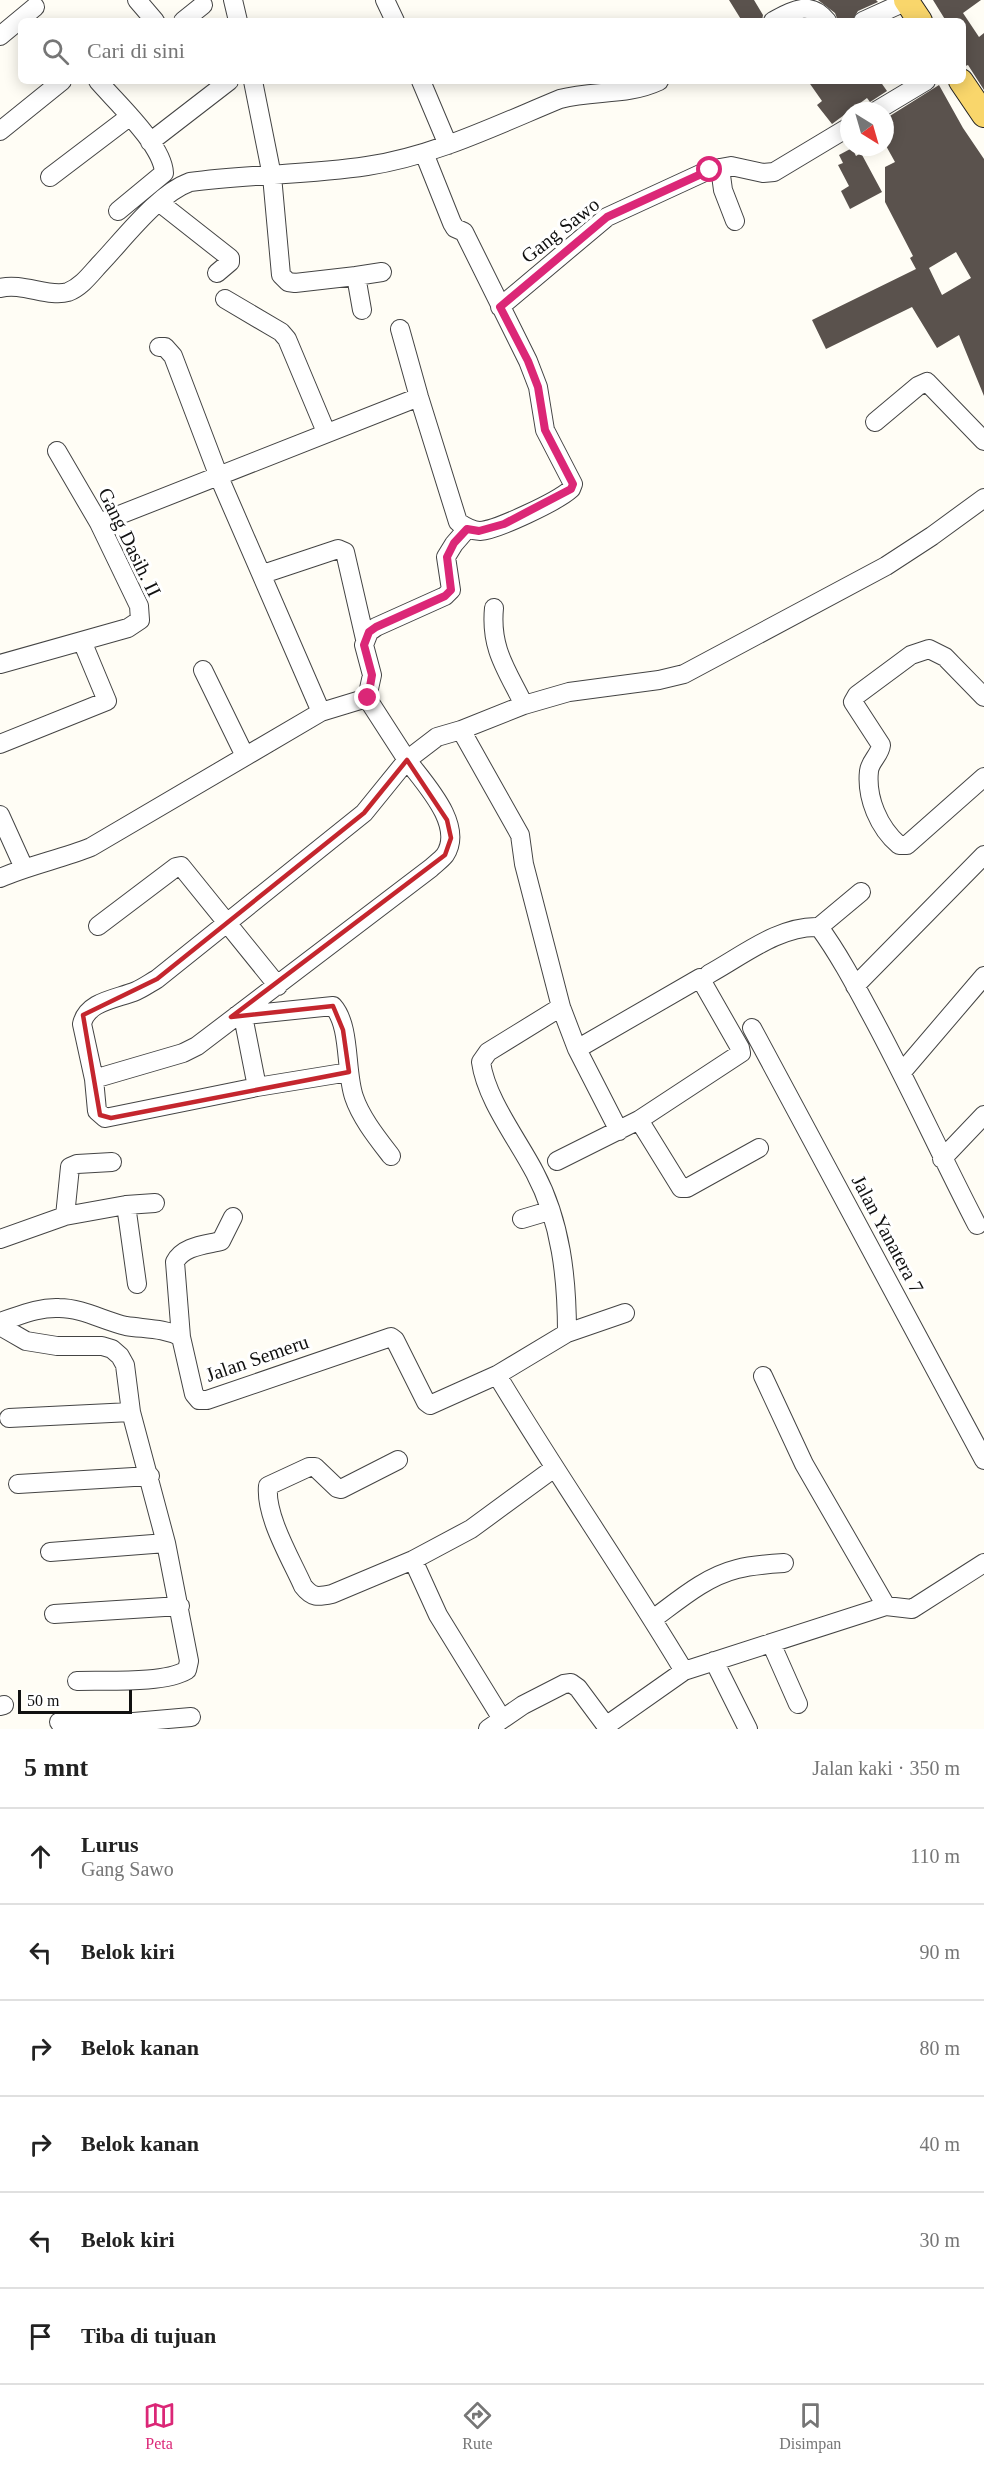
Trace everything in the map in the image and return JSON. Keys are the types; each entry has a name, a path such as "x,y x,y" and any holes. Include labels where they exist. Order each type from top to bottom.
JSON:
{"main road":[{"path":"907,0 918,18"},
{"path":"963,84 984,115"}],"street":[{"path":"137,0 152,18"},
{"path":"233,0 237,18"},
{"path":"385,0 394,18"},
{"path":"868,18 907,0"},
{"path":"187,18 203,5"},
{"path":"779,18 797,8 807,7 819,10 825,18"},
{"path":"0,36 18,23"},
{"path":"0,131 58,84"},
{"path":"102,84 150,142 163,163 164,173 118,211"},
{"path":"150,142 225,84"},
{"path":"254,84 272,176 281,275 285,280 295,283 382,272"},
{"path":"422,84 448,145"},
{"path":"0,288 18,287 62,293 79,286 177,187 190,182 367,166 448,145 560,99 578,95 634,91 652,84"},
{"path":"891,102 921,84"},
{"path":"50,177 129,117"},
{"name":"Gang Sawo","path":"500,307 607,217 710,170 731,166 763,173 774,172 840,132"},
{"path":"400,329 458,522 467,529 479,531 504,524 567,493 573,484 545,430 538,387 528,361 464,232 455,228 452,223 424,153"},
{"path":"720,168 723,190 735,221"},
{"path":"160,203 231,258 231,262 217,273"},
{"path":"356,276 362,310"},
{"path":"225,299 281,332 287,339 326,432"},
{"path":"159,347 165,347 173,357 219,477 321,712"},
{"path":"874,422 918,386 927,382 984,441"},
{"path":"99,523 419,397"},
{"name":"Gang Dasih. II","path":"0,664 128,628 140,620 139,606 99,523 57,451"},
{"path":"349,1072 257,1087 105,1118 97,1111 94,1079 82,1024 84,1016 102,1002 136,991 157,979 364,813 407,759 437,737 524,705 569,692 659,680 684,674 886,566 984,498"},
{"path":"365,639 376,627 445,596 451,590 447,557 454,543 467,529"},
{"path":"94,1079 183,1053 197,1046 431,868 445,855 451,838 441,806 407,759 368,698 372,675 345,552 338,549 262,574"},
{"path":"494,608 494,638 498,652 524,705"},
{"path":"0,744 107,701 82,641"},
{"path":"984,697 945,657 929,649 911,655 857,695 853,702 880,745 869,771 874,809 882,827 899,845 907,845 984,777"},
{"path":"203,670 245,756"},
{"path":"0,878 91,847 127,828 321,712 368,698"},
{"path":"461,730 520,835 524,864 561,1007 577,1049 619,1131"},
{"path":"0,815 24,868"},
{"path":"855,986 984,855"},
{"path":"98,926 176,867 181,866 278,986"},
{"path":"709,974 777,936 800,927 819,927 861,892"},
{"path":"819,927 855,986 902,1072 942,1159 977,1225"},
{"path":"902,1072 984,976"},
{"path":"557,1161 639,1120 741,1053 700,978 577,1049"},
{"path":"238,1016 333,1006 339,1013 357,1105 391,1156"},
{"path":"561,1007 488,1052 481,1062 494,1099 536,1174 549,1210 563,1258 567,1299 567,1333"},
{"path":"238,1016 257,1087"},
{"name":"Jalan Yanatera 7","path":"752,1028 984,1460"},
{"path":"942,1159 984,1115"},
{"path":"639,1120 681,1188 687,1188 759,1148"},
{"path":"65,1216 70,1167 77,1164 112,1162"},
{"path":"0,1239 65,1216 126,1205 155,1203"},
{"path":"126,1205 137,1284"},
{"path":"522,1219 549,1210"},
{"path":"0,1324 36,1310 60,1307 125,1325 161,1330 181,1336 175,1262 186,1250 221,1241 233,1217"},
{"path":"625,1313 567,1333 497,1376 684,1671"},
{"path":"0,1324 26,1341 57,1346 102,1346 112,1349 120,1356 125,1365 131,1412 150,1476 180,1606 189,1661 187,1670 177,1676 160,1678 77,1681"},
{"name":"Jalan Semeru","path":"181,1336 194,1394 199,1400 207,1400 390,1337 395,1340 430,1405 497,1376"},
{"path":"763,1376 804,1464 886,1606"},
{"path":"9,1418 131,1412"},
{"path":"398,1460 341,1489 337,1488 319,1469 309,1467 268,1486 267,1497 292,1562 303,1586 310,1595 319,1597 332,1594 413,1560 495,1514 554,1469"},
{"path":"18,1484 150,1476"},
{"path":"50,1552 166,1543"},
{"path":"413,1560 438,1615 495,1724 523,1705 564,1684 571,1683 578,1688 604,1723 610,1723 684,1671 886,1606 912,1609 984,1563"},
{"path":"652,1619 707,1581 720,1575 737,1569 784,1563"},
{"path":"54,1614 180,1606"},
{"path":"771,1643 798,1704"},
{"path":"714,1661 748,1729"},
{"path":"59,1722 122,1726 191,1717"}],"highlighted area":[{"path":"407,760 447,820 451,838 445,855 231,1017 333,1006 343,1030 349,1072 111,1118 100,1115 83,1015 157,979 364,813"}],"building":[{"path":"729,0 754,0 763,15 762,18 740,18"},
{"path":"818,0 876,0 878,2 858,11 854,18 837,18 835,13"},
{"path":"933,0 981,0 963,13 979,37 984,33 984,90 968,65 966,66 966,18 944,18"},
{"path":"810,84 882,84 887,91 870,102 867,98 862,102 840,102 840,118 832,124 817,105 822,101"},
{"path":"939,85 963,128 984,159 984,396 959,335 937,348 912,307 826,349 812,320 916,269 910,258 913,256 885,202 885,167 895,162 892,156 894,156 894,113","holes":["956,252 971,278 942,295 929,268"]},
{"path":"839,155 863,156 882,192 850,209 841,191 849,186 838,165 843,163"}],"route":[{"path":"368,698 372,675 364,645 369,632 445,596 451,590 447,557 454,543 467,529 479,531 504,524 567,493 573,484 545,430 541,416 542,403 528,361 500,307 607,217 710,170"}]}
